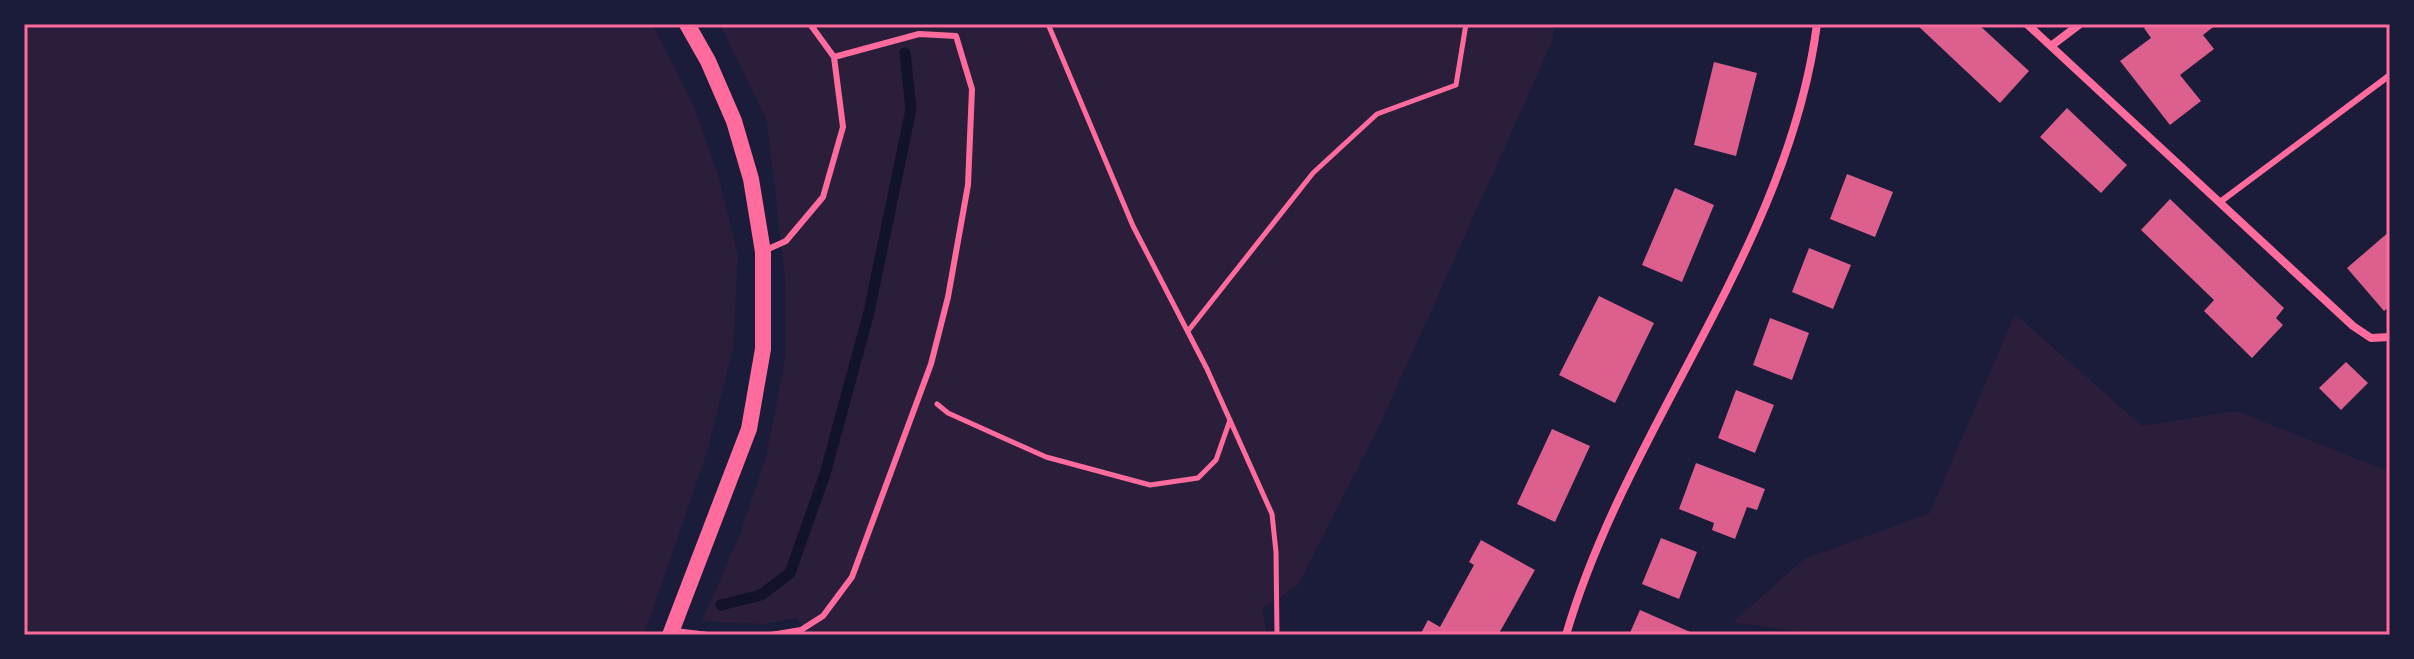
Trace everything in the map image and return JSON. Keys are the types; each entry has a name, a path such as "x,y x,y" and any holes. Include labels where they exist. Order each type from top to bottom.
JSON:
{"main road":[{"path":"671,633 749,429 763,349 763,252 751,179 734,121 708,61 687,24"}],"street":[{"path":"1566,635 1580,587 1617,502 1751,240 1793,135 1814,51 1817,24"},
{"path":"2027,24 2353,326 2371,338 2390,337"},
{"path":"2051,46 2080,24"}],"lane":[{"path":"763,252 786,241 823,197 843,127 834,57 810,24"},
{"path":"771,635 801,630 823,616 852,577 931,364 948,297 968,185 972,89 956,36 919,34 834,57"},
{"path":"2220,202 2390,75"},
{"path":"671,633 708,635"}],"path":[{"path":"1048,24 1133,226 1230,420 1272,514 1276,552 1277,635"},
{"path":"1187,332 1323,163 1377,114 1456,85 1466,24"},
{"path":"921,390 948,413 1046,457 1150,485 1198,478 1216,460 1230,420"}],"shaded area":[{"path":"24,24 652,24 693,104 719,178 738,256 733,348 706,455 644,635 24,635"},
{"path":"720,24 1555,24 1552,42 1382,420 1298,585 1262,609 1267,635 809,635 797,618 763,624 702,621 740,534 766,457 786,354 785,280 767,121"},
{"path":"2015,314 2142,426 2236,411 2390,472 2390,635 1808,635 1733,622 1804,559 1930,513"}],"building":[{"path":"1916,24 1978,24 2029,71 2000,103"},
{"path":"2149,24 2217,24 2203,35 2214,49 2180,75 2201,101 2170,125 2120,61 2151,38 2144,28"},
{"path":"1714,62 1757,73 1736,156 1694,145"},
{"path":"2067,108 2127,165 2101,193 2040,137"},
{"path":"1847,174 1893,192 1875,237 1830,219"},
{"path":"1675,188 1714,205 1682,282 1642,265"},
{"path":"2170,199 2284,308 2276,318 2283,325 2252,358 2204,311 2214,300 2141,230"},
{"path":"2390,231 2390,306 2384,311 2347,268"},
{"path":"1809,248 1851,265 1833,309 1792,292"},
{"path":"1599,296 1654,323 1615,403 1559,375"},
{"path":"1770,318 1809,333 1792,380 1753,365"},
{"path":"2346,362 2368,383 2341,410 2319,388"},
{"path":"1736,390 1774,405 1755,453 1718,438"},
{"path":"1552,429 1590,446 1555,522 1517,504"},
{"path":"1696,463 1765,489 1757,510 1747,507 1735,539 1712,530 1714,523 1679,509"},
{"path":"1661,538 1697,552 1679,599 1642,584"},
{"path":"1481,540 1535,570 1498,635 1420,635 1428,620 1440,627 1474,565 1469,562"},
{"path":"1640,610 1672,624 1697,635 1629,635"}],"waterway":[{"path":"721,605 761,595 790,573 825,474 869,312 911,109 905,53"}]}
